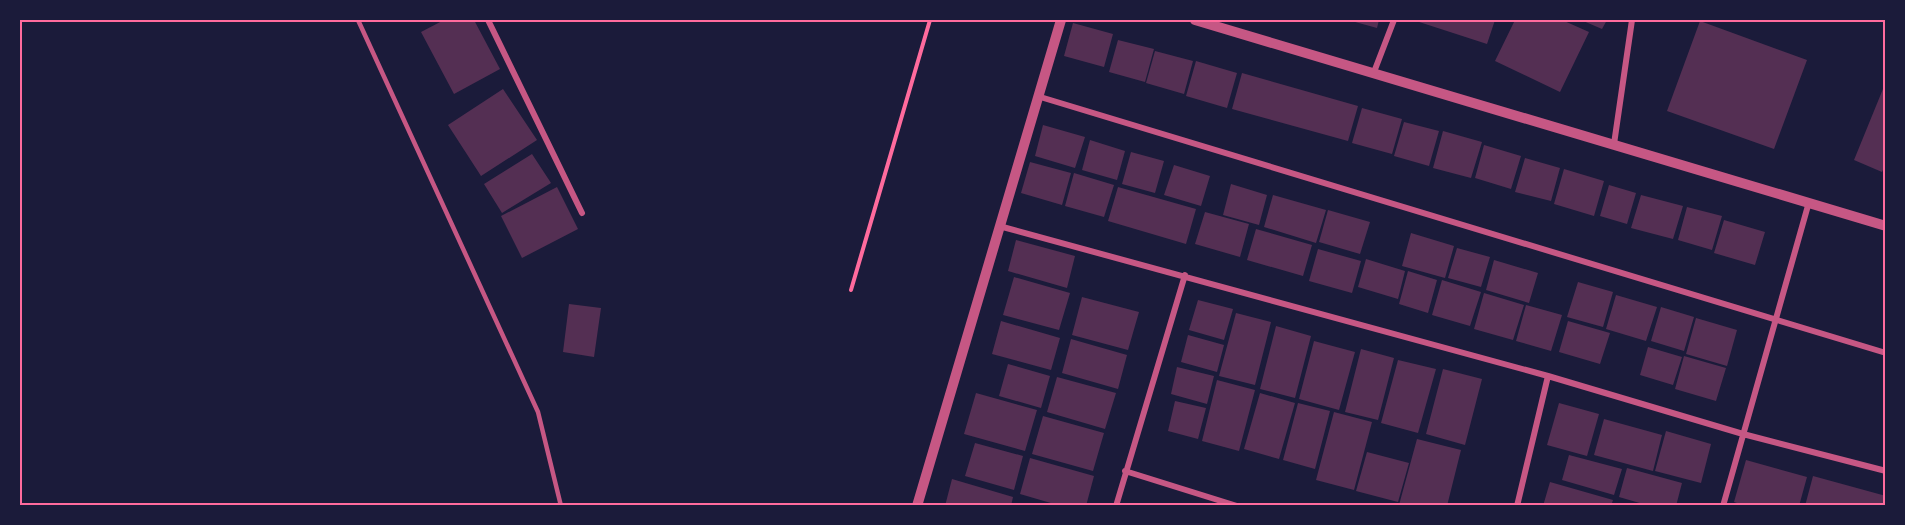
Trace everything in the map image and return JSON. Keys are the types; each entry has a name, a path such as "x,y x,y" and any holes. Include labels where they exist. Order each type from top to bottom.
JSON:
{"street":[{"path":"488,20 582,213"},
{"path":"917,506 1061,20"},
{"path":"1195,20 1886,226"},
{"path":"1374,72 1394,20"},
{"path":"1614,144 1632,20"},
{"path":"1037,96 1886,353"},
{"path":"1723,506 1809,202"},
{"path":"999,226 1548,376 1743,434 1886,471"},
{"path":"1116,506 1185,275"},
{"path":"1517,506 1548,376"},
{"path":"1125,471 1237,506"}],"lane":[{"path":"358,20 538,412 561,506"}],"path":[{"path":"851,290 930,20"}],"building":[{"path":"444,20 474,20 500,69 454,94 421,32"},
{"path":"1348,20 1379,20 1377,28"},
{"path":"1413,20 1495,20 1487,44"},
{"path":"1515,20 1562,20 1589,32 1560,92 1495,61"},
{"path":"1581,20 1607,20 1602,29"},
{"path":"1700,21 1807,60 1774,149 1667,111"},
{"path":"1073,23 1113,34 1104,67 1064,56"},
{"path":"1118,40 1154,49 1145,82 1109,72"},
{"path":"1155,51 1193,61 1184,94 1146,83"},
{"path":"1196,61 1237,73 1227,108 1186,96"},
{"path":"1242,73 1358,106 1348,141 1232,109"},
{"path":"1885,84 1886,163 1882,172 1854,160"},
{"path":"503,89 537,140 481,176 448,125"},
{"path":"1362,108 1402,119 1392,154 1352,143"},
{"path":"1404,122 1439,131 1429,166 1394,156"},
{"path":"1043,125 1085,137 1075,168 1035,156"},
{"path":"1443,131 1482,142 1471,178 1433,168"},
{"path":"1090,140 1125,151 1117,180 1082,170"},
{"path":"1484,145 1521,156 1511,189 1475,178"},
{"path":"1131,152 1164,161 1155,193 1122,184"},
{"path":"532,154 551,183 502,213 484,184"},
{"path":"1525,158 1560,168 1551,201 1515,192"},
{"path":"1030,162 1071,173 1062,205 1021,193"},
{"path":"1174,165 1210,176 1201,206 1164,195"},
{"path":"1564,169 1604,181 1594,216 1554,204"},
{"path":"1074,173 1114,185 1104,217 1065,206"},
{"path":"1231,184 1267,195 1259,225 1223,215"},
{"path":"1609,185 1636,193 1627,224 1600,216"},
{"path":"557,187 578,229 522,258 501,216"},
{"path":"1118,187 1196,209 1186,244 1108,221"},
{"path":"1273,195 1326,210 1316,243 1264,227"},
{"path":"1641,195 1683,206 1673,239 1631,228"},
{"path":"1687,207 1722,216 1712,250 1678,240"},
{"path":"1328,210 1370,222 1360,254 1319,242"},
{"path":"1205,212 1249,224 1240,257 1195,244"},
{"path":"1724,220 1765,232 1755,265 1714,253"},
{"path":"1256,229 1312,245 1303,276 1247,260"},
{"path":"1411,233 1454,246 1445,278 1402,266"},
{"path":"1016,240 1075,256 1067,288 1008,271"},
{"path":"1457,248 1490,257 1481,287 1448,278"},
{"path":"1318,249 1361,261 1352,293 1309,281"},
{"path":"1366,259 1405,271 1398,299 1358,287"},
{"path":"1494,260 1538,273 1529,303 1486,290"},
{"path":"1408,271 1437,280 1428,313 1399,304"},
{"path":"1014,277 1070,293 1059,330 1003,315"},
{"path":"1442,280 1481,292 1470,326 1432,315"},
{"path":"1578,282 1613,292 1603,327 1567,317"},
{"path":"1484,293 1524,305 1513,340 1474,329"},
{"path":"1616,295 1657,307 1646,341 1606,329"},
{"path":"1082,297 1139,312 1128,350 1072,335"},
{"path":"1198,300 1233,309 1224,340 1189,330"},
{"path":"569,304 601,308 594,357 563,352"},
{"path":"1526,305 1562,315 1551,351 1516,341"},
{"path":"1661,307 1694,317 1684,351 1651,341"},
{"path":"1236,313 1271,322 1255,385 1219,376"},
{"path":"1696,318 1737,330 1727,366 1686,354"},
{"path":"1001,321 1060,338 1051,370 992,354"},
{"path":"1568,321 1610,333 1600,364 1559,352"},
{"path":"1276,326 1311,336 1295,398 1260,389"},
{"path":"1188,335 1224,345 1217,372 1181,362"},
{"path":"1071,339 1127,355 1118,389 1062,373"},
{"path":"1314,341 1355,352 1339,410 1299,399"},
{"path":"1648,347 1682,357 1673,385 1640,375"},
{"path":"1361,349 1394,358 1378,420 1345,412"},
{"path":"1684,356 1726,368 1716,401 1675,389"},
{"path":"1398,360 1436,369 1418,433 1381,423"},
{"path":"1008,364 1050,376 1041,408 999,396"},
{"path":"1177,367 1214,376 1207,404 1171,394"},
{"path":"1443,369 1482,379 1465,445 1426,434"},
{"path":"1057,377 1116,393 1105,429 1047,412"},
{"path":"1217,380 1255,390 1239,451 1202,441"},
{"path":"976,393 1037,410 1025,451 964,434"},
{"path":"1260,393 1295,403 1279,459 1244,449"},
{"path":"1175,401 1206,408 1198,439 1168,431"},
{"path":"1298,403 1330,411 1315,469 1283,460"},
{"path":"1559,403 1599,414 1587,456 1547,445"},
{"path":"1334,412 1372,422 1354,490 1316,480"},
{"path":"1043,416 1104,433 1093,471 1032,454"},
{"path":"1604,419 1662,435 1653,471 1594,455"},
{"path":"1666,431 1711,444 1701,483 1655,471"},
{"path":"1417,439 1461,450 1447,506 1399,505"},
{"path":"975,443 1023,456 1014,490 965,476"},
{"path":"1367,452 1409,463 1398,502 1356,491"},
{"path":"1569,455 1622,469 1614,495 1562,480"},
{"path":"1030,458 1094,476 1086,506 1061,506 1020,494"},
{"path":"1746,460 1807,477 1799,506 1746,506 1734,502"},
{"path":"1627,468 1682,483 1676,506 1650,506 1619,497"},
{"path":"1813,476 1886,496 1886,506 1805,506"},
{"path":"952,479 1013,497 1011,506 945,506"},
{"path":"1550,482 1613,500 1611,506 1543,506"}]}
